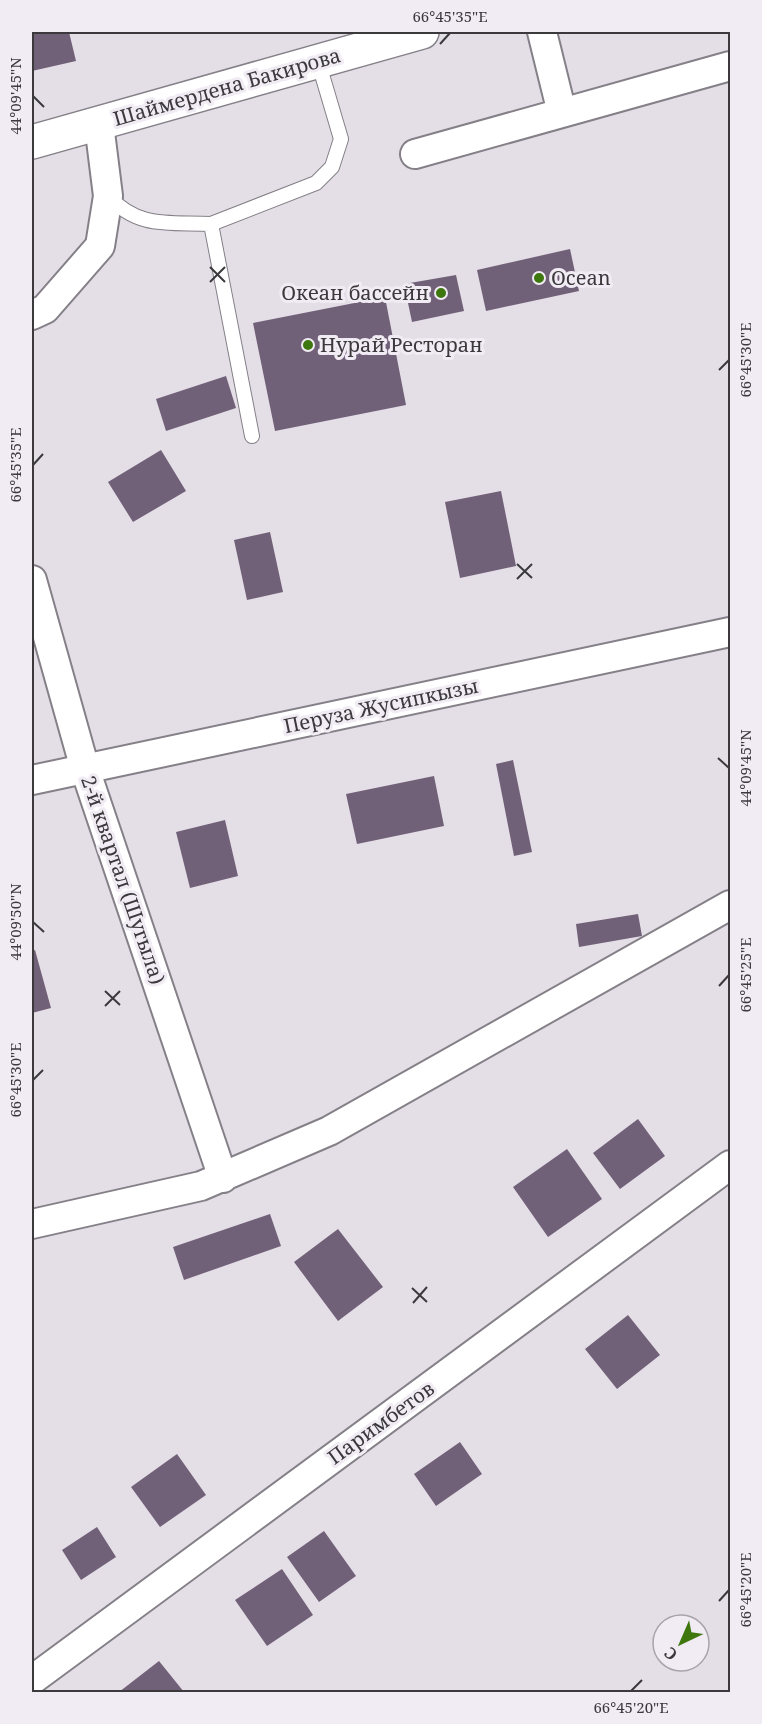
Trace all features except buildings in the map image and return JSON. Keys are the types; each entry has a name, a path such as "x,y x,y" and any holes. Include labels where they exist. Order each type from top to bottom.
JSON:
{"street":[{"name":"Шаймердена Бакирова","path":"32,142 422,32"},
{"path":"542,32 562,113"},
{"path":"415,154 730,66"},
{"path":"32,315 45,309 100,246 108,196 99,124"},
{"name":"2-й квартал (Шугыла)","path":"32,580 85,769 223,1178"},
{"name":"Перуза Жусипкызы","path":"32,780 730,632"},
{"path":"32,1224 201,1186 329,1131 730,906"},
{"name":"Паримбетов","path":"32,1680 730,1165"}],"lane":[{"path":"108,196 123,212 143,221 211,224 316,183 332,167 340,139 318,61"},
{"path":"211,224 252,436"}],"place":[{"name":"Ocean","path":"539,278"},
{"name":"Океан бассейн","path":"441,293"},
{"name":"Нурай Ресторан","path":"308,345"}]}
